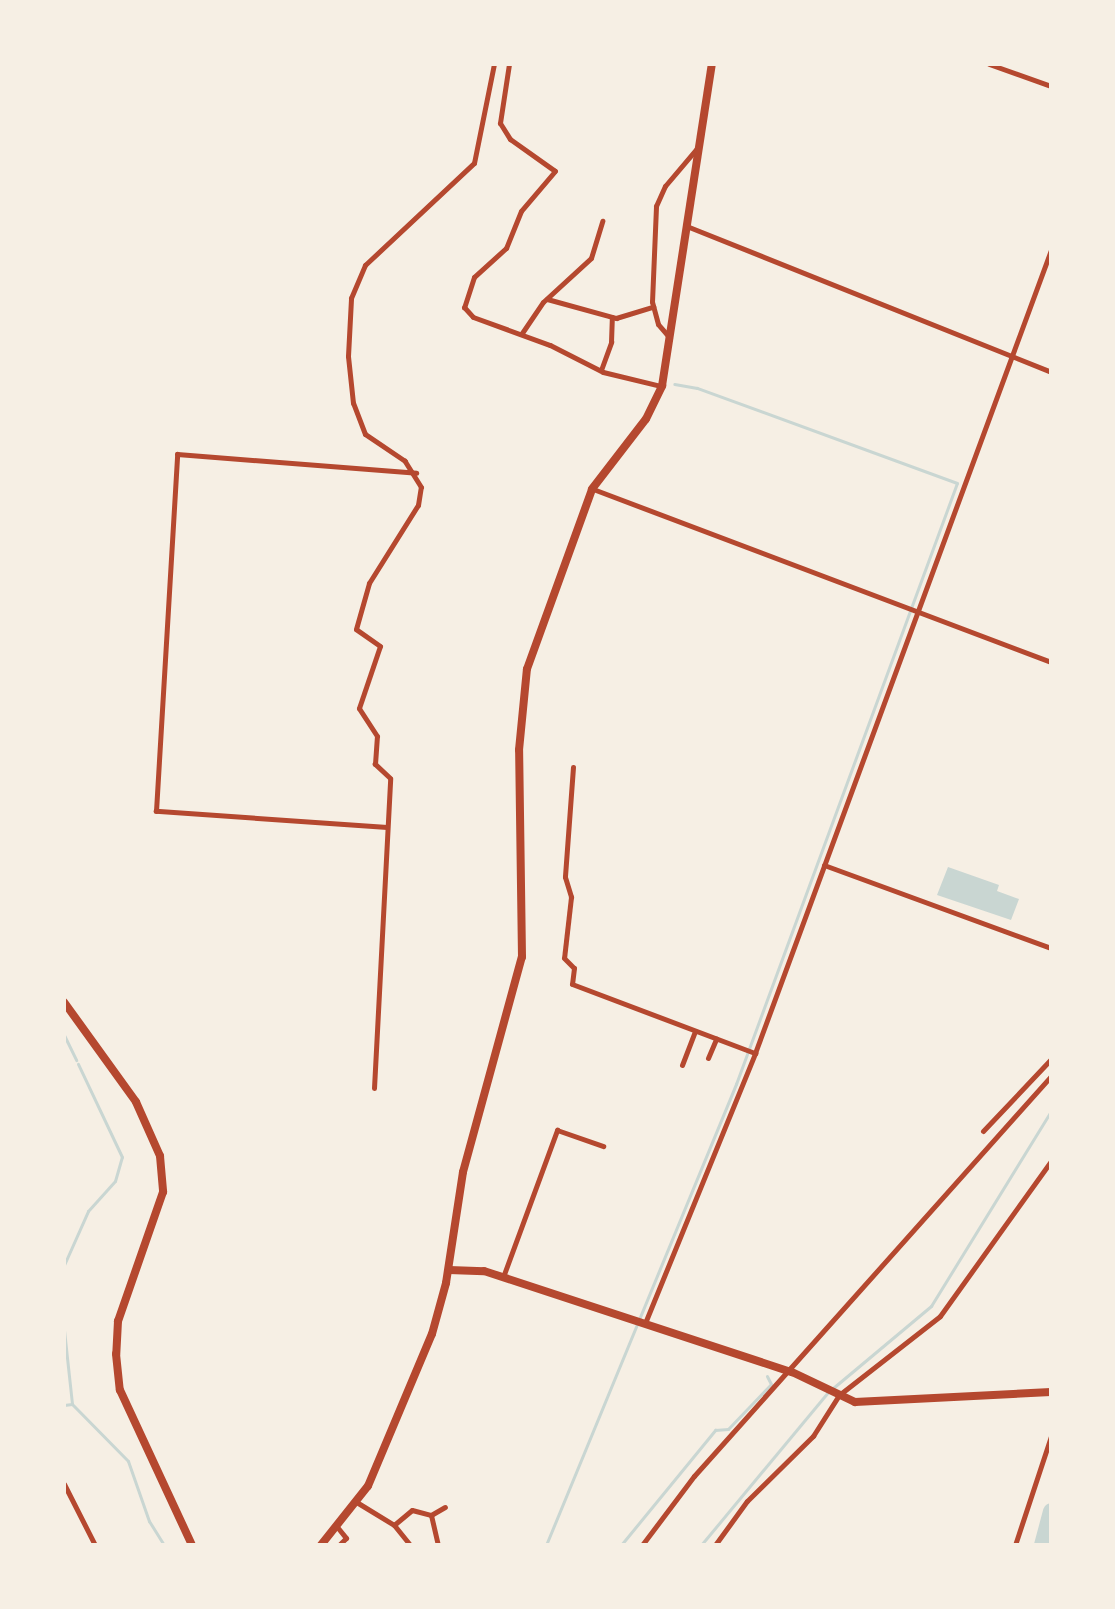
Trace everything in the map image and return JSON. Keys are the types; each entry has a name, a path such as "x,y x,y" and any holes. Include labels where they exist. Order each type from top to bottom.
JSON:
{"main road":[{"path":"321,1545 358,1503 407,1399 449,1270 463,1172 522,957 519,750 527,669 592,489 646,419 662,386 712,64"},
{"path":"64,1002 136,1102 160,1156 163,1192 118,1321 116,1354 120,1390 192,1545"},
{"path":"449,1270 503,1277 796,1374 855,1402 1051,1392"}],"street":[{"path":"374,1088 390,778 375,764 377,736 359,708 380,646 356,629 369,583 418,505 421,487 417,473 375,445 353,403 348,356 351,298 365,265 474,163 494,64"},
{"path":"509,64 500,123 510,139 555,171 521,211 506,248 474,277 462,301 473,317 522,333 601,371 662,386"},
{"path":"989,64 1051,86"},
{"path":"670,339 658,324 653,307 656,206 665,186 701,143"},
{"path":"522,333 546,299 591,258 602,221"},
{"path":"689,227 1051,372"},
{"path":"645,1324 755,1053 1051,250"},
{"path":"546,299 612,317 653,307"},
{"path":"601,371 611,342 612,317"},
{"path":"388,827 156,811 177,454 417,473"},
{"path":"592,489 1051,662"},
{"path":"573,767 565,877 571,897 564,958 574,968 572,984 755,1053"},
{"path":"824,865 1051,948"},
{"path":"682,1065 695,1031"},
{"path":"708,1058 716,1039"},
{"path":"983,1131 1051,1059"},
{"path":"642,1545 694,1476 796,1374 918,1220 1051,1076"},
{"path":"503,1277 557,1130 603,1146"},
{"path":"715,1545 747,1501 813,1436 837,1395 940,1316 1051,1161"},
{"path":"1015,1545 1051,1436"},
{"path":"64,1484 95,1545"},
{"path":"358,1503 394,1525 410,1545"},
{"path":"394,1525 412,1510 431,1515 445,1507"},
{"path":"431,1515 438,1545"},
{"path":"338,1528 346,1538 339,1545"}],"shaded area":[{"path":"948,867 999,885 997,891 1019,899 1011,920 937,895"}],"waterway":[{"path":"546,1545 736,1084 957,483 697,388 674,384"},
{"path":"64,1035 76,1060"},
{"path":"64,1265 88,1211 115,1181 122,1157 78,1064"},
{"path":"701,1545 827,1393 931,1306 1051,1111"},
{"path":"64,1330 72,1404 128,1461 149,1521 164,1545"},
{"path":"621,1545 715,1430 728,1429 771,1384 767,1376"},
{"path":"64,1405 72,1404"},
{"path":"1042,1545 1051,1511"}]}
